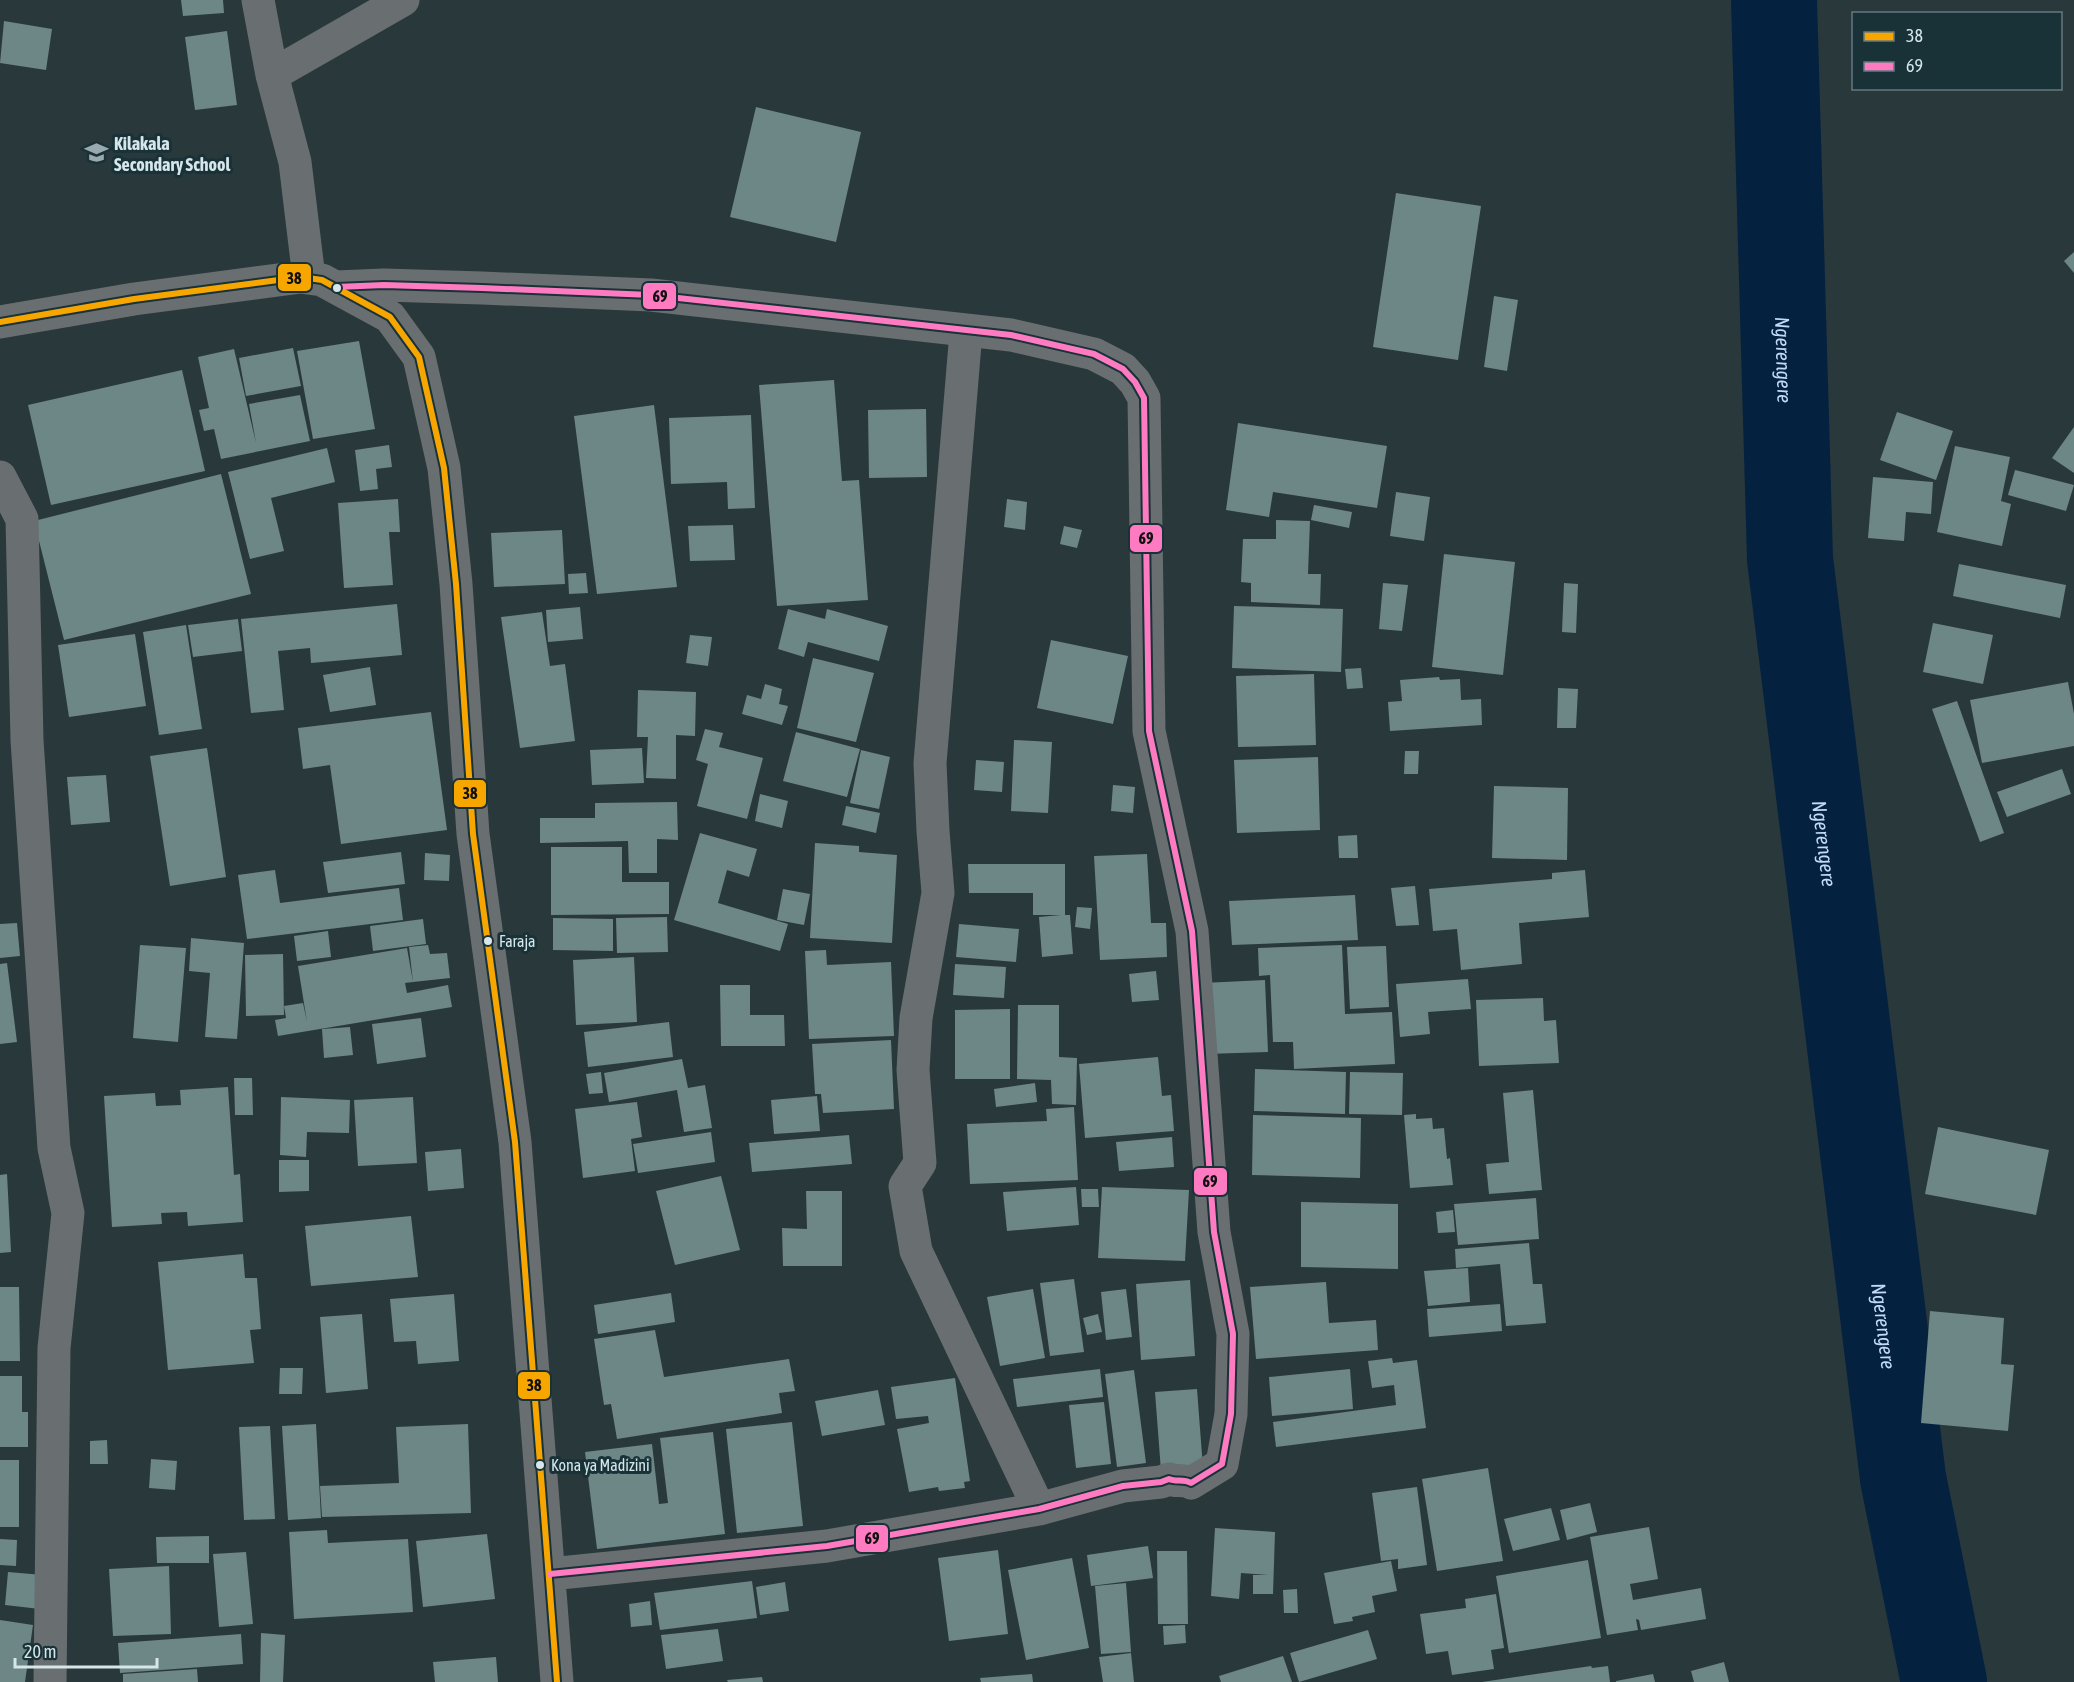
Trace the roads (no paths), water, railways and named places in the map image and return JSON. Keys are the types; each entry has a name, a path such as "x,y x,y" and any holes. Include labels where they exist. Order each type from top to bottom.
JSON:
{"street":[{"path":"258,0 272,75 323,283"},
{"path":"272,75 403,0"},
{"path":"0,322 145,298 301,277 323,283 390,317 419,357 444,468 456,584 473,834 515,1142 557,1682"},
{"path":"323,283 651,295 966,332 1011,335 1094,354 1124,369 1144,398 1149,731 1192,931 1214,1232 1233,1334 1231,1414 1222,1464 1191,1483 1187,1480 1169,1479 1123,1486 1039,1509 827,1546 550,1574"},
{"path":"966,332 930,763 938,893 924,964 915,1028 913,1070 920,1162 905,1186 916,1251 1039,1509"},
{"path":"0,477 22,519 27,752 54,1148 68,1214 54,1348 50,1682"}],"waterway":[{"name":"Ngerengere","path":"1774,0 1790,559 1903,1478 1944,1682"}],"place":[{"name":"Kilakala Secondary School","path":"96,153"},
{"name":"Faraja","path":"488,941"},
{"name":"Kona ya Madizini","path":"540,1465"}]}
